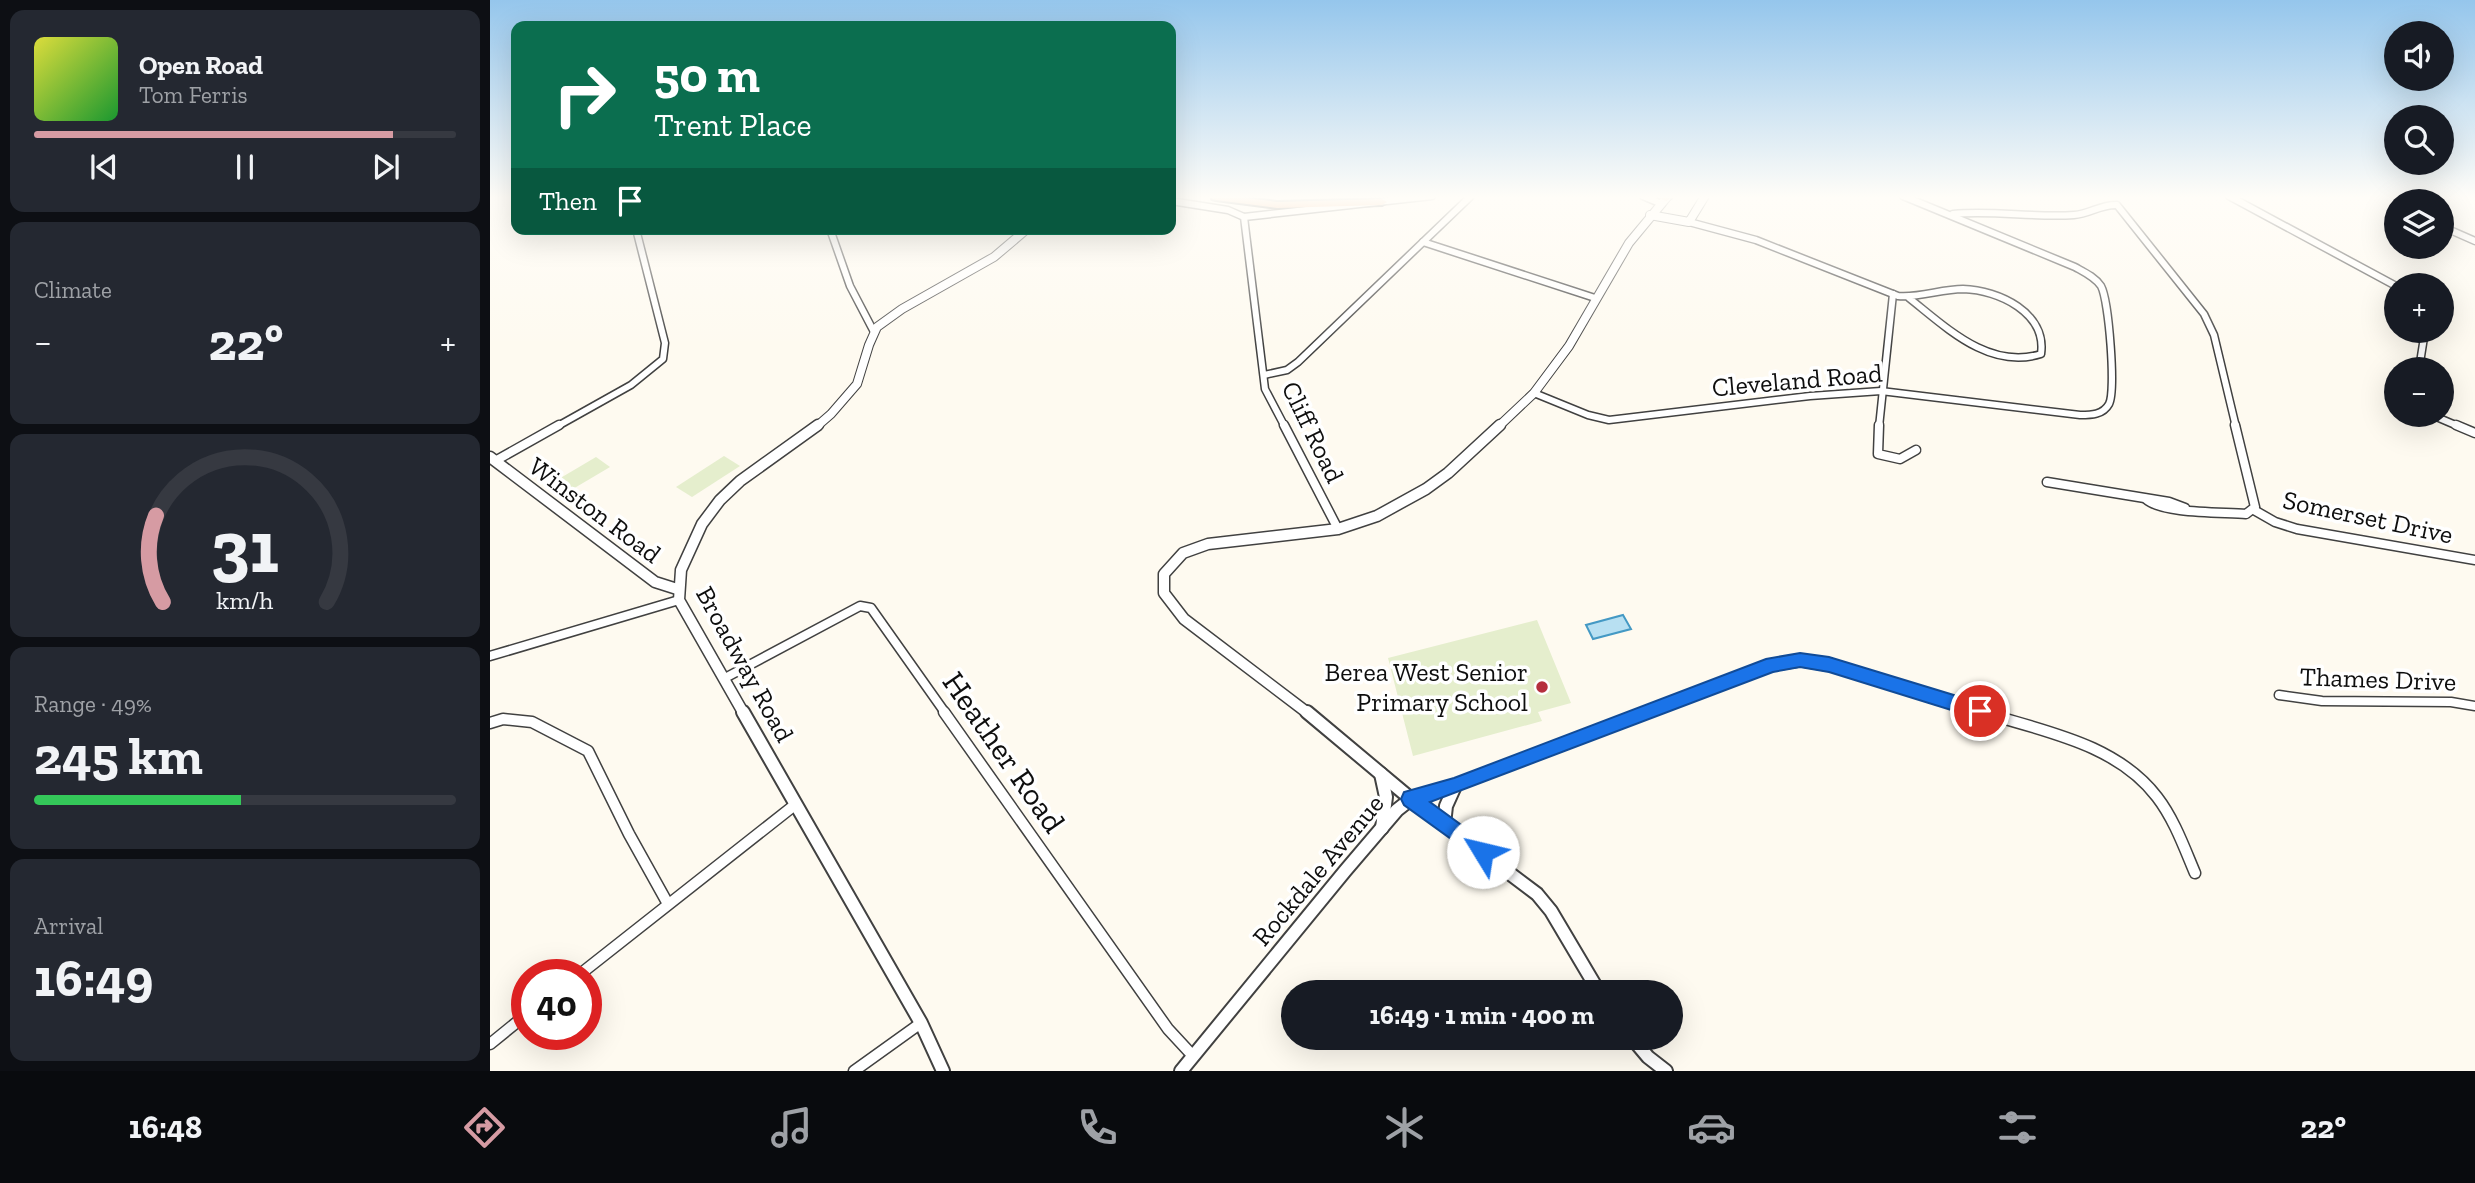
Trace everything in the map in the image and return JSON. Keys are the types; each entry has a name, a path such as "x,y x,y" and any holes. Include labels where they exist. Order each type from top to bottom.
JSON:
{"street":[{"path":"493,459 631,384 663,359 665,343 640,246"},
{"path":"836,246 850,286 873,330 897,313 995,259 1009,246"},
{"name":"Cliff Road","path":"1248,246 1265,389 1338,529"},
{"path":"1264,375 1284,371 1298,362 1419,246"},
{"path":"1435,246 1595,298"},
{"name":"Rockdale Avenue","path":"1181,1071 1382,828 1411,799 1306,711 1184,620 1167,599 1163,588 1164,574 1168,566 1191,549 1208,544 1338,529 1377,516 1426,489 1448,473 1534,393 1569,346 1627,246"},
{"path":"1771,246 1909,298 1974,346 2011,358 2029,359 2041,354 2043,336 2034,321 1994,295 1964,289 1909,298"},
{"name":"Cleveland Road","path":"1534,393 1588,415 1609,420 1810,396 1881,391 2087,415 2101,414 2108,408 2112,391 2106,303 2101,287 2095,279 2075,267 2025,246"},
{"path":"2048,482 2169,502 2190,509 2232,514 2246,514 2254,510 2255,500 2209,323 2150,246"},
{"path":"2322,246 2384,280"},
{"path":"1893,294 1881,391 1878,454 1900,459 1916,450"},
{"name":"Broadway Road","path":"873,330 864,368 853,391 809,432 730,487 707,513 694,536 680,572 678,594 921,1023 943,1071"},
{"path":"2454,424 2475,433"},
{"name":"Winston Road","path":"493,459 655,582 678,594"},
{"name":"Somerset Drive","path":"2254,510 2275,522 2297,529 2475,560"},
{"path":"490,656 678,594"},
{"name":"Heather Road","path":"725,678 850,609 860,606 871,608 1088,918 1168,1029 1193,1056"},
{"path":"1411,799 1455,786 1764,667 1786,661 1816,662 2008,720 2108,755 2135,772 2156,793 2176,828 2195,873"},
{"name":"Thames Drive","path":"2279,695 2322,701 2451,702 2475,706"},
{"path":"490,723 503,719 532,722 588,751 629,834 668,904"},
{"path":"1381,774 1386,796 1382,828"},
{"path":"1444,824 1446,806 1455,786"},
{"path":"1411,799 1537,894 1551,912 1592,980"},
{"path":"599,959 796,804"},
{"path":"854,1071 921,1023"},
{"path":"490,1044 511,1027"},
{"path":"1643,1050 1666,1071"}],"green space":[{"path":"724,456 740,466 692,497 676,487"},
{"path":"596,457 610,467 561,496 547,486"},
{"path":"1537,620 1571,703 1538,712 1542,721 1413,756 1388,658"}],"water":[{"path":"1623,615 1631,629 1593,639 1586,625"}],"place":[{"name":"Berea West Senior Primary School","path":"1542,687"}],"route":[{"path":"1483,852 1411,799 1455,786 1786,661 1829,664 1980,711"}]}
